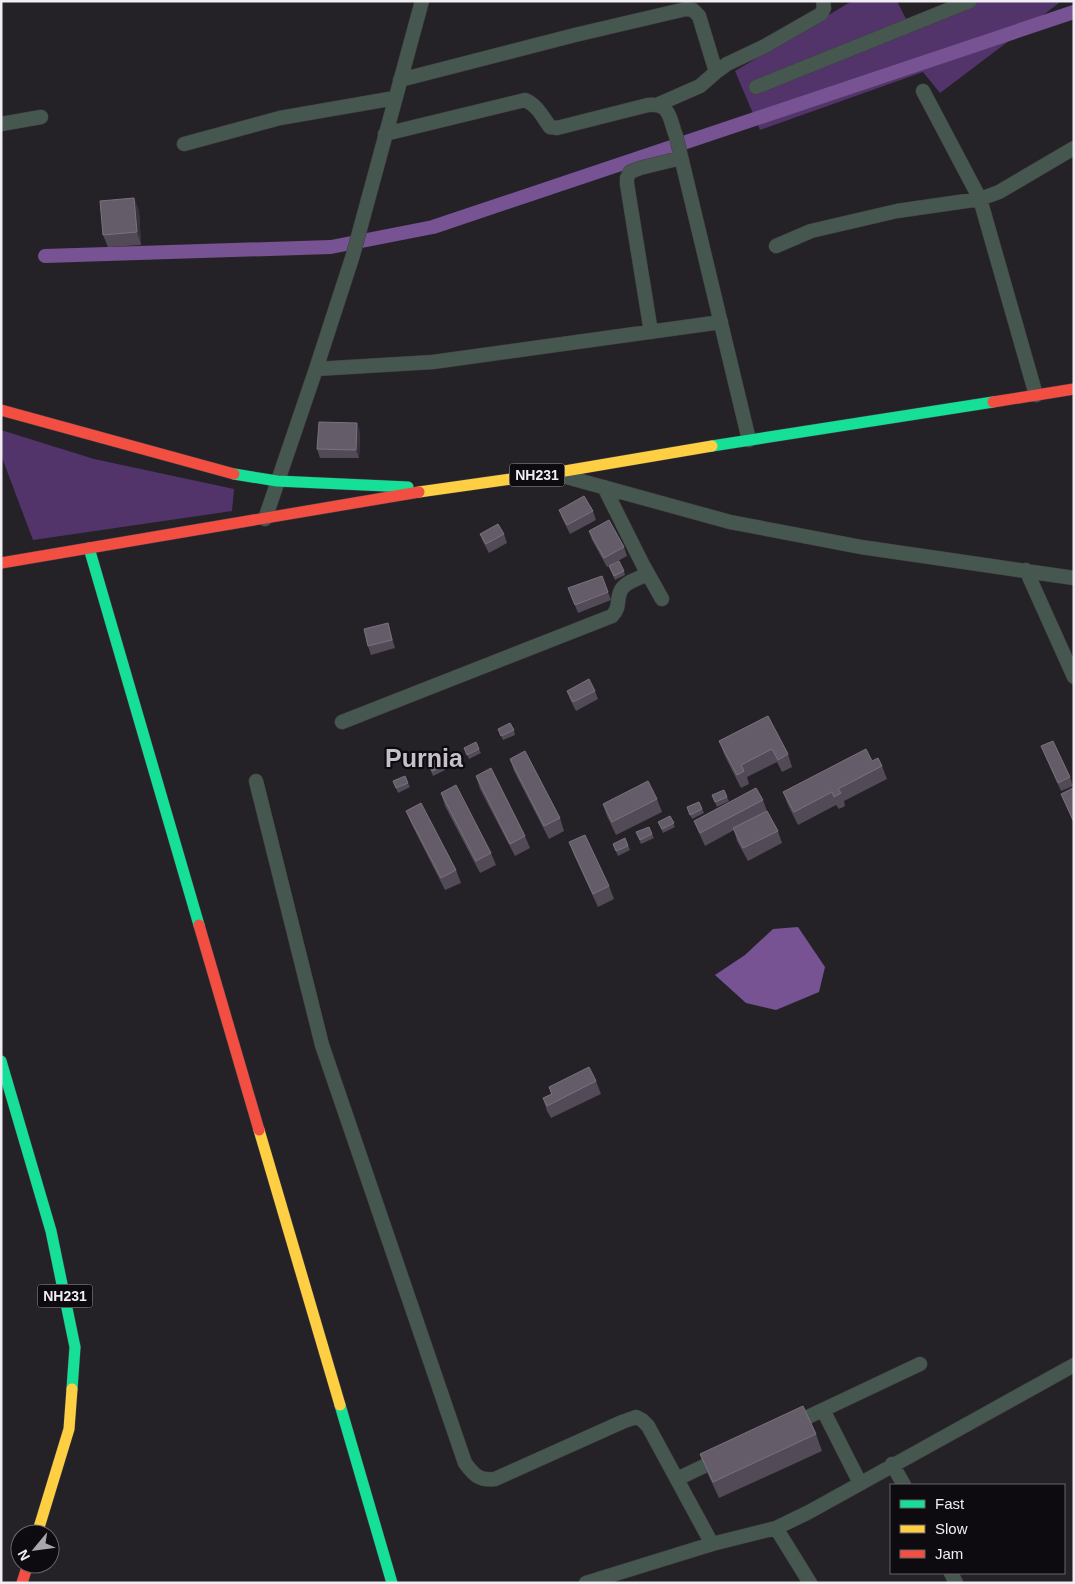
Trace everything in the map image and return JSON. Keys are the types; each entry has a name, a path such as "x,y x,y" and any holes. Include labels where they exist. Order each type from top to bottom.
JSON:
{"main road":[{"name":"NH231","path":"1,563 444,488 553,473 1074,388"},
{"path":"1,410 228,473 276,482 444,488"},
{"path":"89,548 392,1583"},
{"name":"NH231","path":"1,1061 51,1231 75,1347 69,1429 40,1524"}],"street":[{"path":"264,518 353,255 422,1"},
{"path":"385,134 525,100 531,102 538,109 550,127 557,128 659,104 700,86 716,72 821,14 824,8 823,1"},
{"path":"756,87 970,1"},
{"path":"400,80 575,35 686,9 694,10 699,16 716,72"},
{"path":"923,91 980,199 1036,395"},
{"path":"184,144 280,118 395,98"},
{"path":"659,104 666,108 676,136 749,440"},
{"path":"1,124 41,117"},
{"path":"776,246 811,232 897,211 980,199 999,192 1074,148"},
{"path":"651,332 627,178 630,172 680,155"},
{"path":"316,369 433,362 721,322"},
{"path":"553,473 730,522 861,547 1074,578"},
{"path":"604,487 662,599"},
{"path":"1026,570 1074,677"},
{"path":"342,722 612,616 618,607 620,591 625,586 648,574"},
{"path":"256,781 322,1045 465,1463 473,1474 486,1480 495,1479 636,1417 648,1426 712,1544"},
{"path":"780,1430 920,1364"},
{"path":"589,1582 712,1544 776,1528 809,1512 892,1464 1074,1365"},
{"path":"823,1410 860,1483"},
{"path":"677,1479 737,1451"},
{"path":"892,1464 903,1484"},
{"path":"776,1528 810,1583"}],"shaded area":[{"path":"852,1 897,1 908,23 954,1 1058,1 1059,3 940,93 923,72 760,130 735,71"},
{"path":"1,430 94,459 234,489 232,511 33,540 1,455"},
{"path":"798,927 825,967 819,992 776,1010 746,1003 715,975 745,955 773,929"}],"building":[{"path":"134,198 137,232 103,235 100,201"},
{"path":"319,422 357,423 356,450 317,449"},
{"path":"584,496 593,511 567,525 559,510"},
{"path":"609,520 624,547 604,558 589,531"},
{"path":"498,524 504,534 486,544 480,534"},
{"path":"619,561 624,571 614,576 609,566"},
{"path":"602,576 608,592 575,605 568,588"},
{"path":"388,623 392,640 368,646 364,629"},
{"path":"589,679 595,691 573,702 567,691"},
{"path":"768,716 788,754 778,760 772,749 741,765 744,771 737,775 719,741"},
{"path":"510,723 514,730 501,736 498,729"},
{"path":"1053,741 1070,777 1058,783 1041,746"},
{"path":"476,742 479,749 467,755 464,748"},
{"path":"866,749 872,761 878,758 882,766 838,789 841,793 834,797 832,792 794,812 783,792"},
{"path":"525,751 560,818 544,826 510,759"},
{"path":"440,758 444,766 432,771 428,764"},
{"path":"491,768 525,836 510,844 476,776"},
{"path":"405,776 408,783 396,788 393,781"},
{"path":"648,781 657,799 612,822 603,804"},
{"path":"456,785 491,853 476,861 441,793"},
{"path":"756,788 763,800 700,833 694,821"},
{"path":"1073,788 1074,790 1074,822 1061,794"},
{"path":"724,790 727,797 715,802 712,795"},
{"path":"699,802 702,809 690,815 687,807"},
{"path":"421,803 456,870 441,878 406,811"},
{"path":"767,811 778,831 743,848 733,828"},
{"path":"670,816 674,823 662,829 658,822"},
{"path":"649,827 652,834 640,840 636,832"},
{"path":"585,835 609,886 593,894 569,842"},
{"path":"625,838 628,846 616,851 613,844"},
{"path":"589,1067 596,1081 547,1106 543,1098 552,1094 549,1087"},
{"path":"803,1406 816,1434 713,1482 700,1454"}],"waterway":[{"path":"45,256 331,247 433,227 1074,12"}],"traffic: fast":[{"path":"712,446 993,402"},
{"path":"234,474 277,481 408,487"},
{"path":"89,548 199,925"},
{"path":"1,1061 51,1231 75,1347 72,1389"},
{"path":"340,1405 392,1583"}],"traffic: slow":[{"path":"419,492 553,473 712,446"},
{"path":"259,1130 340,1405"},
{"path":"40,1524 69,1429 72,1389"}],"traffic: jam":[{"path":"993,402 1074,389"},
{"path":"1,410 234,474"},
{"path":"1,563 419,492"},
{"path":"199,925 259,1130"},
{"path":"22,1583 25,1574"}],"district":[{"name":"Purnia","path":"424,758"}]}
